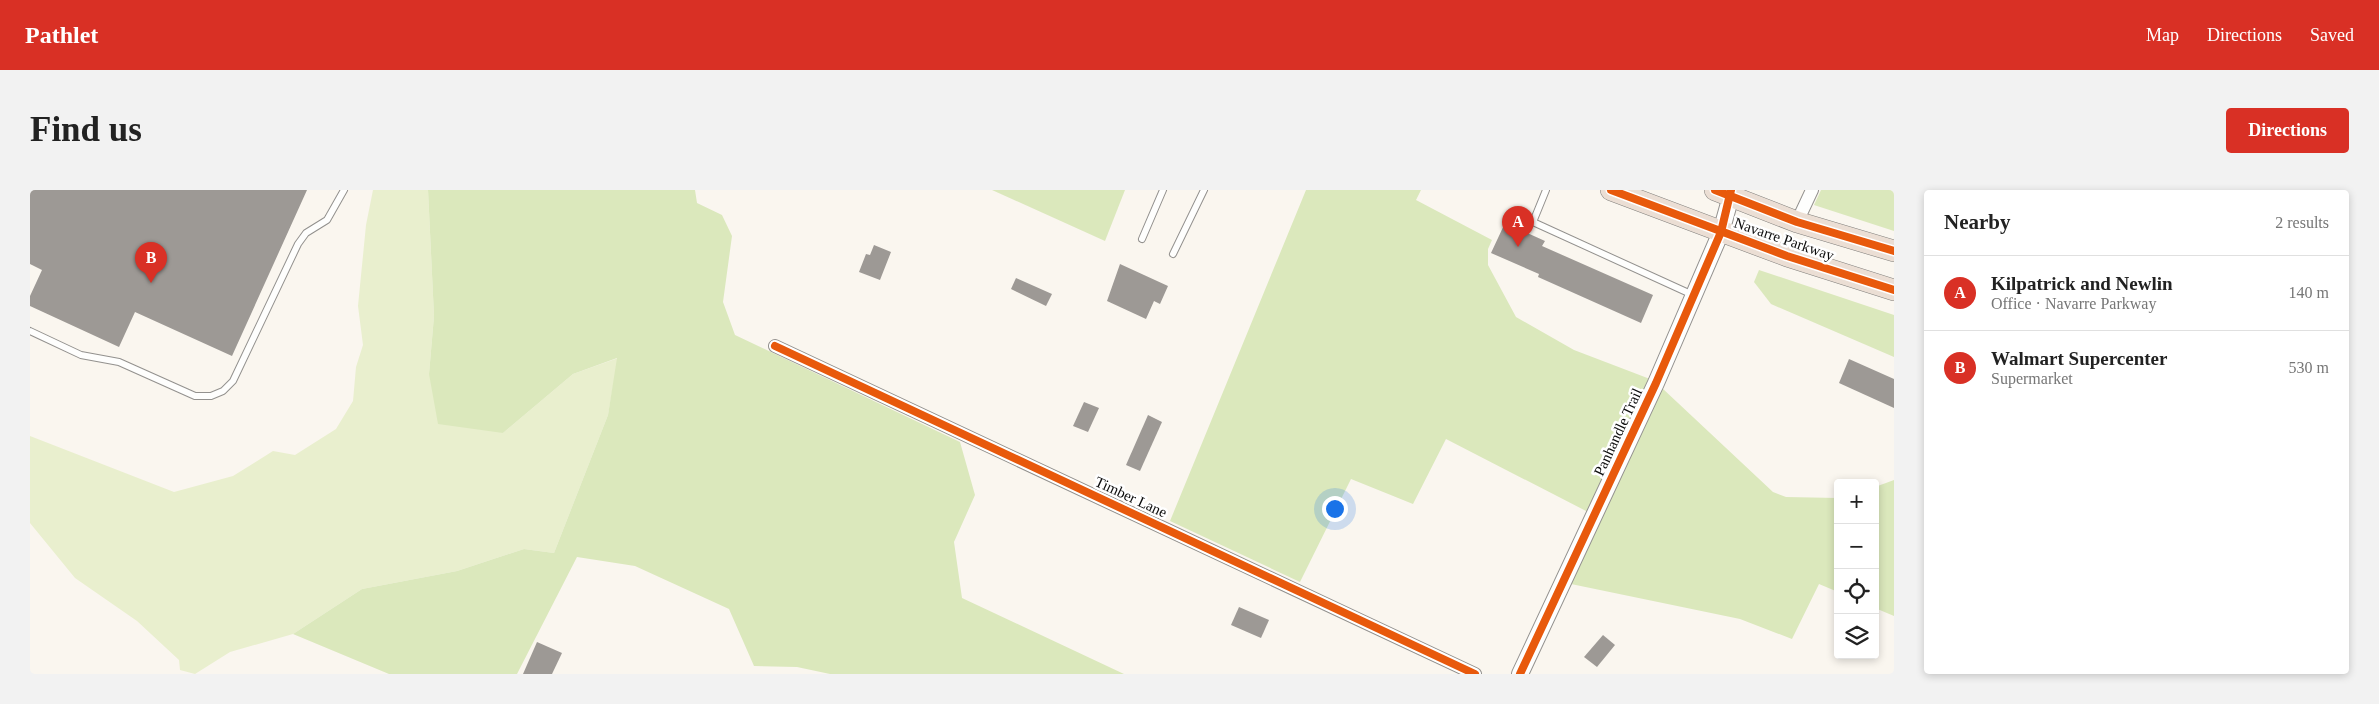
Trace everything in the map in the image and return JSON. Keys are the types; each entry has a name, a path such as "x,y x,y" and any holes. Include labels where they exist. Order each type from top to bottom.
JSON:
{"highway":[{"name":"Navarre Parkway","path":"1611,190 1721,232 1894,290"},
{"name":"Navarre Parkway","path":"1725,192 1797,222 1894,251"},
{"path":"1850,276 1894,283"}],"street":[{"path":"1797,222 1812,190"},
{"name":"Panhandle Trail","path":"1520,674 1656,383 1721,232 1725,192"},
{"name":"Timber Lane","path":"775,346 1475,674"}],"lane":[{"path":"30,331 81,355 119,362 195,396 211,396 223,391 232,381 298,244 306,233 327,220 334,211 344,190"},
{"path":"1142,239 1163,190"},
{"path":"1173,254 1204,190"},
{"path":"1546,190 1534,222 1693,295"}],"green space":[{"path":"373,190 428,190 434,316 429,374 503,433 573,374 618,358 608,415 554,553 524,549 457,571 362,589 293,634 230,652 195,674 180,670 179,660 137,621 75,578 30,523 30,436 174,492 233,476 273,451 295,455 336,429 353,401 356,367 363,345 358,306 366,225"},
{"path":"428,190 695,190 697,203 722,215 732,236 723,302 735,335 960,442 975,495 954,542 962,598 1124,674 830,674 797,667 754,666 729,609 635,566 577,557 517,674 389,674 293,634 362,589 457,571 524,549 554,553 608,415 617,358 573,374 503,433 438,424 429,374 434,316"},
{"path":"992,190 1125,190 1105,241"},
{"path":"1306,190 1421,190 1416,200 1492,240 1488,249 1488,265 1516,317 1574,350 1650,379 1588,512 1446,439 1413,504 1351,479 1300,582 1170,521"},
{"path":"1821,190 1894,190 1894,231 1814,205"},
{"path":"1759,270 1894,315 1894,357 1771,304 1754,282"},
{"path":"1662,388 1773,492 1786,497 1834,498 1834,590 1819,584 1792,639 1740,619 1571,584"},
{"path":"1894,480 1894,616 1879,610 1879,486"}],"building":[{"path":"30,190 307,190 232,356 135,312 119,347 30,306 30,296 42,270 30,264"},
{"path":"1505,223 1545,241 1542,246 1653,295 1641,323 1538,277 1539,274 1491,253"},
{"path":"874,245 891,252 880,280 859,272 866,254 870,255"},
{"path":"1120,264 1168,286 1160,304 1154,301 1146,319 1107,301"},
{"path":"1016,278 1052,294 1046,306 1011,289"},
{"path":"1849,359 1894,379 1894,408 1839,383"},
{"path":"1084,402 1099,408 1088,432 1073,426"},
{"path":"1148,415 1162,422 1140,471 1126,465"},
{"path":"1239,607 1269,620 1261,638 1231,625"},
{"path":"1603,635 1615,645 1597,667 1584,657"},
{"path":"537,642 562,653 552,674 523,674"}],"cycle path":[{"path":"1611,190 1787,256 1894,290"},
{"path":"1715,190 1797,222 1894,251"},
{"path":"1520,674 1656,383 1721,232 1731,190"},
{"path":"775,346 1475,674"}],"place":[{"name":"Kilpatrick and Newlin","path":"1518,247"},
{"name":"Walmart Supercenter","path":"151,283"}]}
